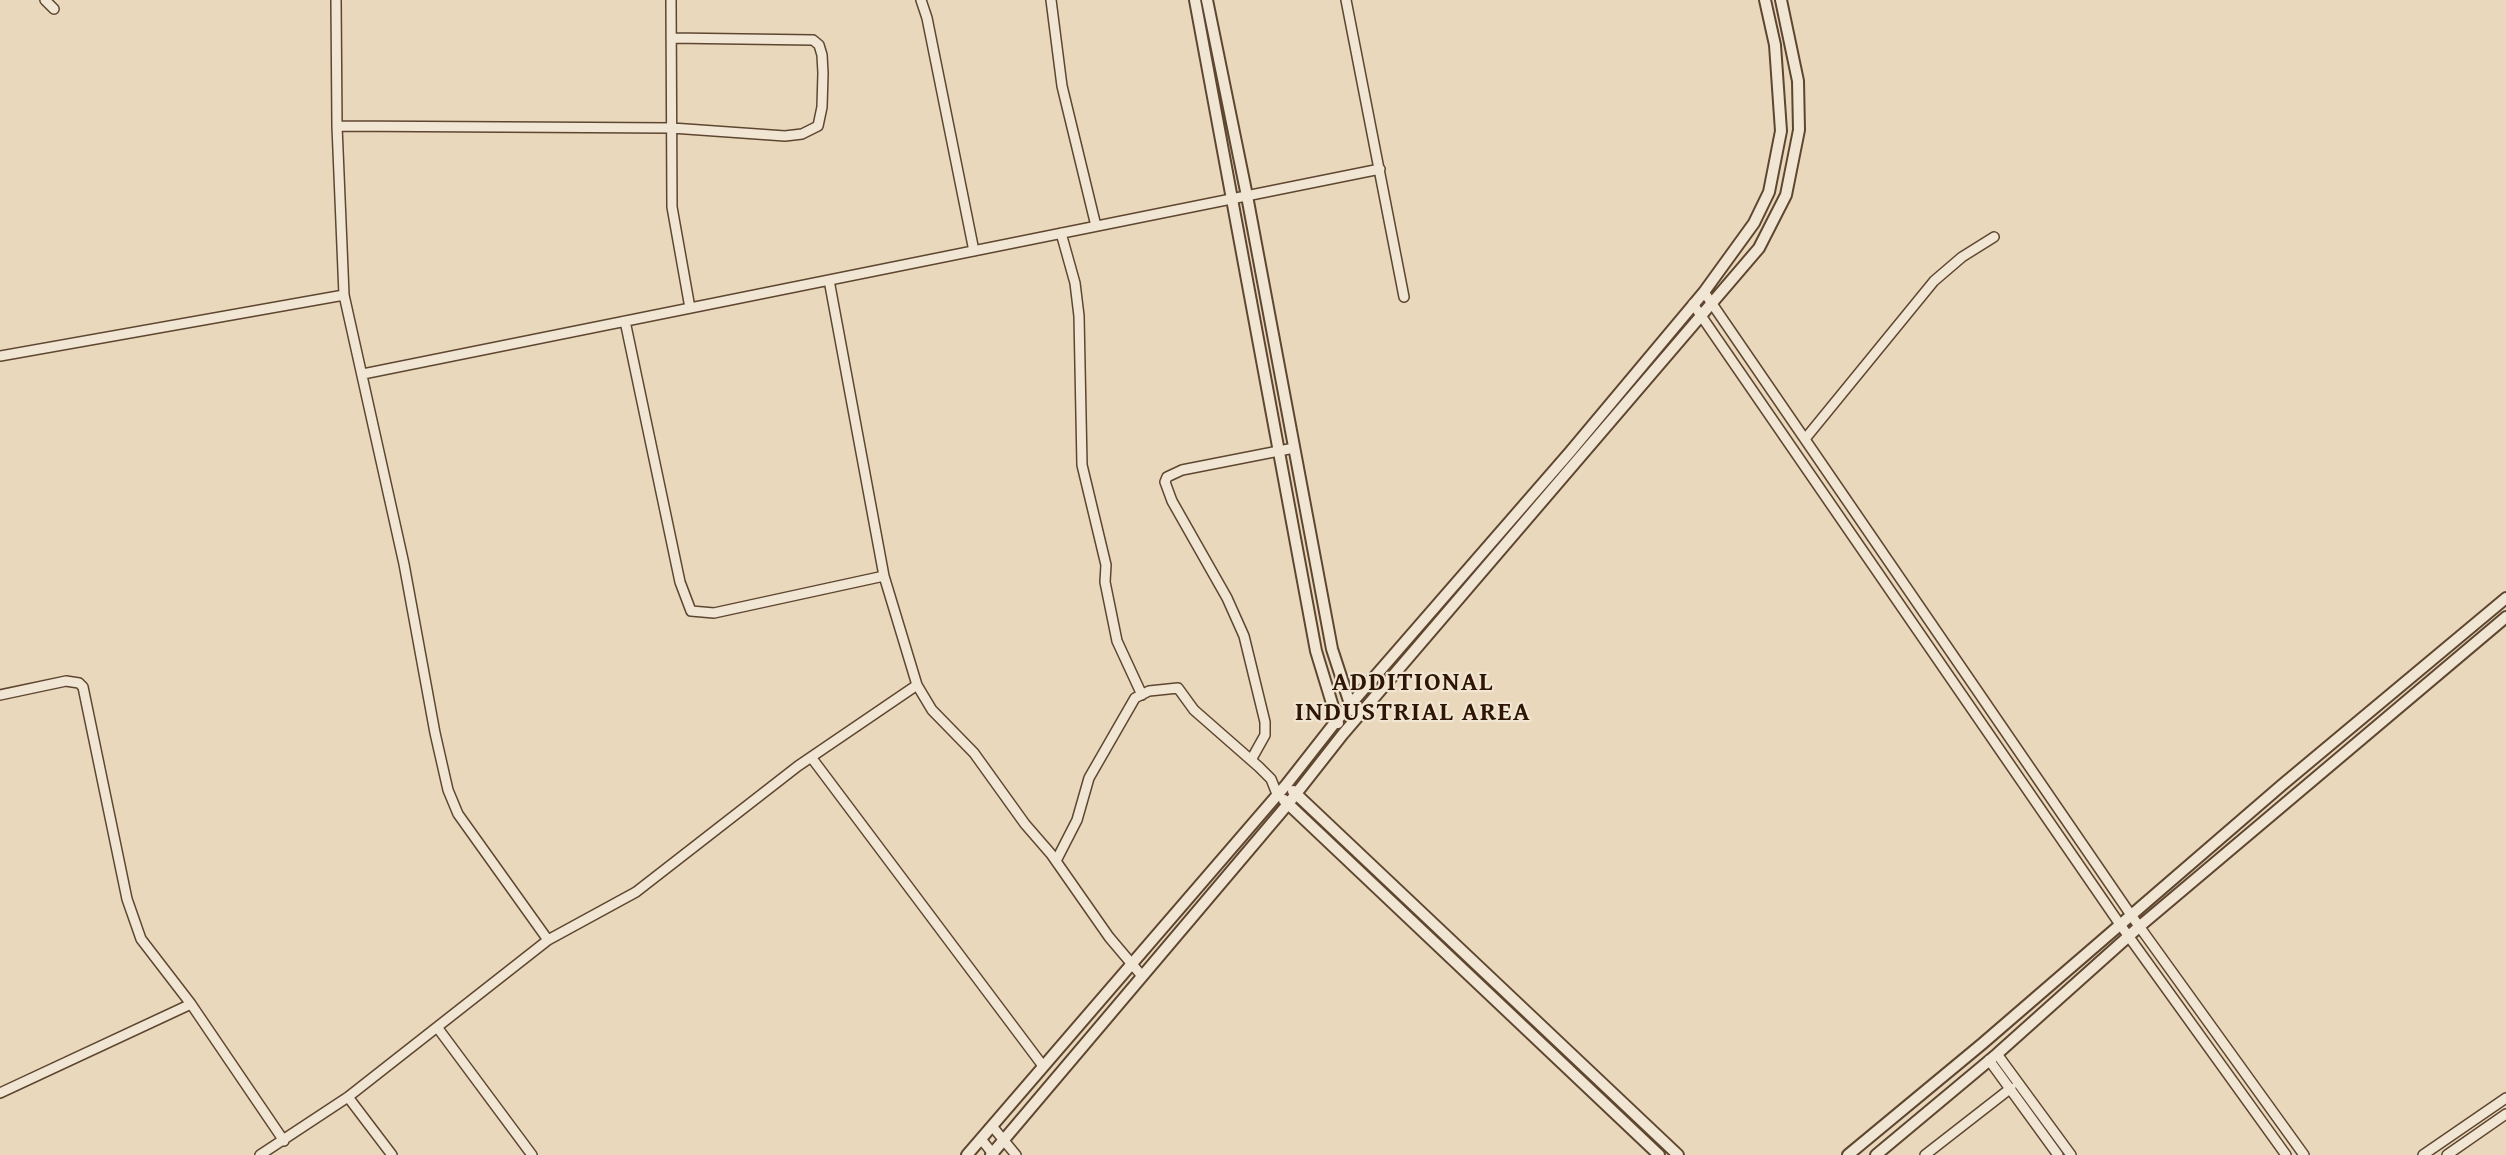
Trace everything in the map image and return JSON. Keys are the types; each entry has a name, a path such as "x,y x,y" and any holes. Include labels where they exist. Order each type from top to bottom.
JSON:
{"street":[{"path":"45,0 54,9"},
{"path":"336,0 336,126 344,295 363,374 448,790 458,814 548,940"},
{"path":"671,0 672,207 690,308"},
{"path":"921,0 927,18 974,251"},
{"path":"1051,0 1062,86 1096,226"},
{"path":"1195,0 1316,651 1343,734"},
{"path":"1207,0 1247,196 1332,649 1350,706 1357,719"},
{"path":"1346,0 1404,297"},
{"path":"967,1155 1704,292 1761,211 1776,164 1781,131 1779,79 1765,0"},
{"path":"981,1138 993,1154 1288,804 1343,734 1713,305 1759,248 1772,227 1785,195 1797,144 1800,116 1798,81 1781,0"},
{"path":"336,126 672,128 785,136 813,131 821,119 824,73 819,45 813,40 671,38"},
{"path":"363,374 1380,169"},
{"path":"1061,233 1075,284 1079,316 1082,465 1106,565 1105,582 1117,641 1142,695"},
{"path":"1805,439 1934,281 1962,257 1994,237"},
{"path":"829,280 884,576 917,685 932,710 974,753 1056,861 1070,885 1142,976"},
{"path":"1704,292 2131,915 2304,1155"},
{"path":"0,356 344,295"},
{"path":"1693,304 2119,923 2286,1155"},
{"path":"625,321 680,582 691,610 714,613 884,576"},
{"path":"1251,760 1264,735 1264,722 1244,636 1227,598 1172,501 1165,482 1167,477 1182,470 1294,448"},
{"path":"1848,1155 1982,1044 2119,923 2506,598"},
{"path":"1876,1155 1993,1057 2140,926 2506,617"},
{"path":"0,695 66,681 79,683 83,687 132,918 141,939 191,1005 284,1141"},
{"path":"260,1155 348,1096 548,940 636,892 811,757 917,685"},
{"path":"1056,861 1077,820 1089,778 1135,699 1149,691 1178,688 1194,710 1271,779 1277,794 1659,1155"},
{"path":"811,757 1043,1066"},
{"path":"2021,781 2032,771"},
{"path":"1271,779 1286,784 1678,1155"},
{"path":"0,1093 191,1005"},
{"path":"437,1028 532,1155"},
{"path":"1993,1057 2011,1088 2058,1155"},
{"path":"1993,1057 2071,1155"},
{"path":"1925,1155 2011,1088"},
{"path":"348,1096 392,1155"},
{"path":"2423,1155 2506,1098"},
{"path":"2447,1155 2506,1114"},
{"path":"992,1126 1016,1155"}],"district":[{"name":"ADDITIONAL INDUSTRIAL AREA","path":"1413,698"}]}
